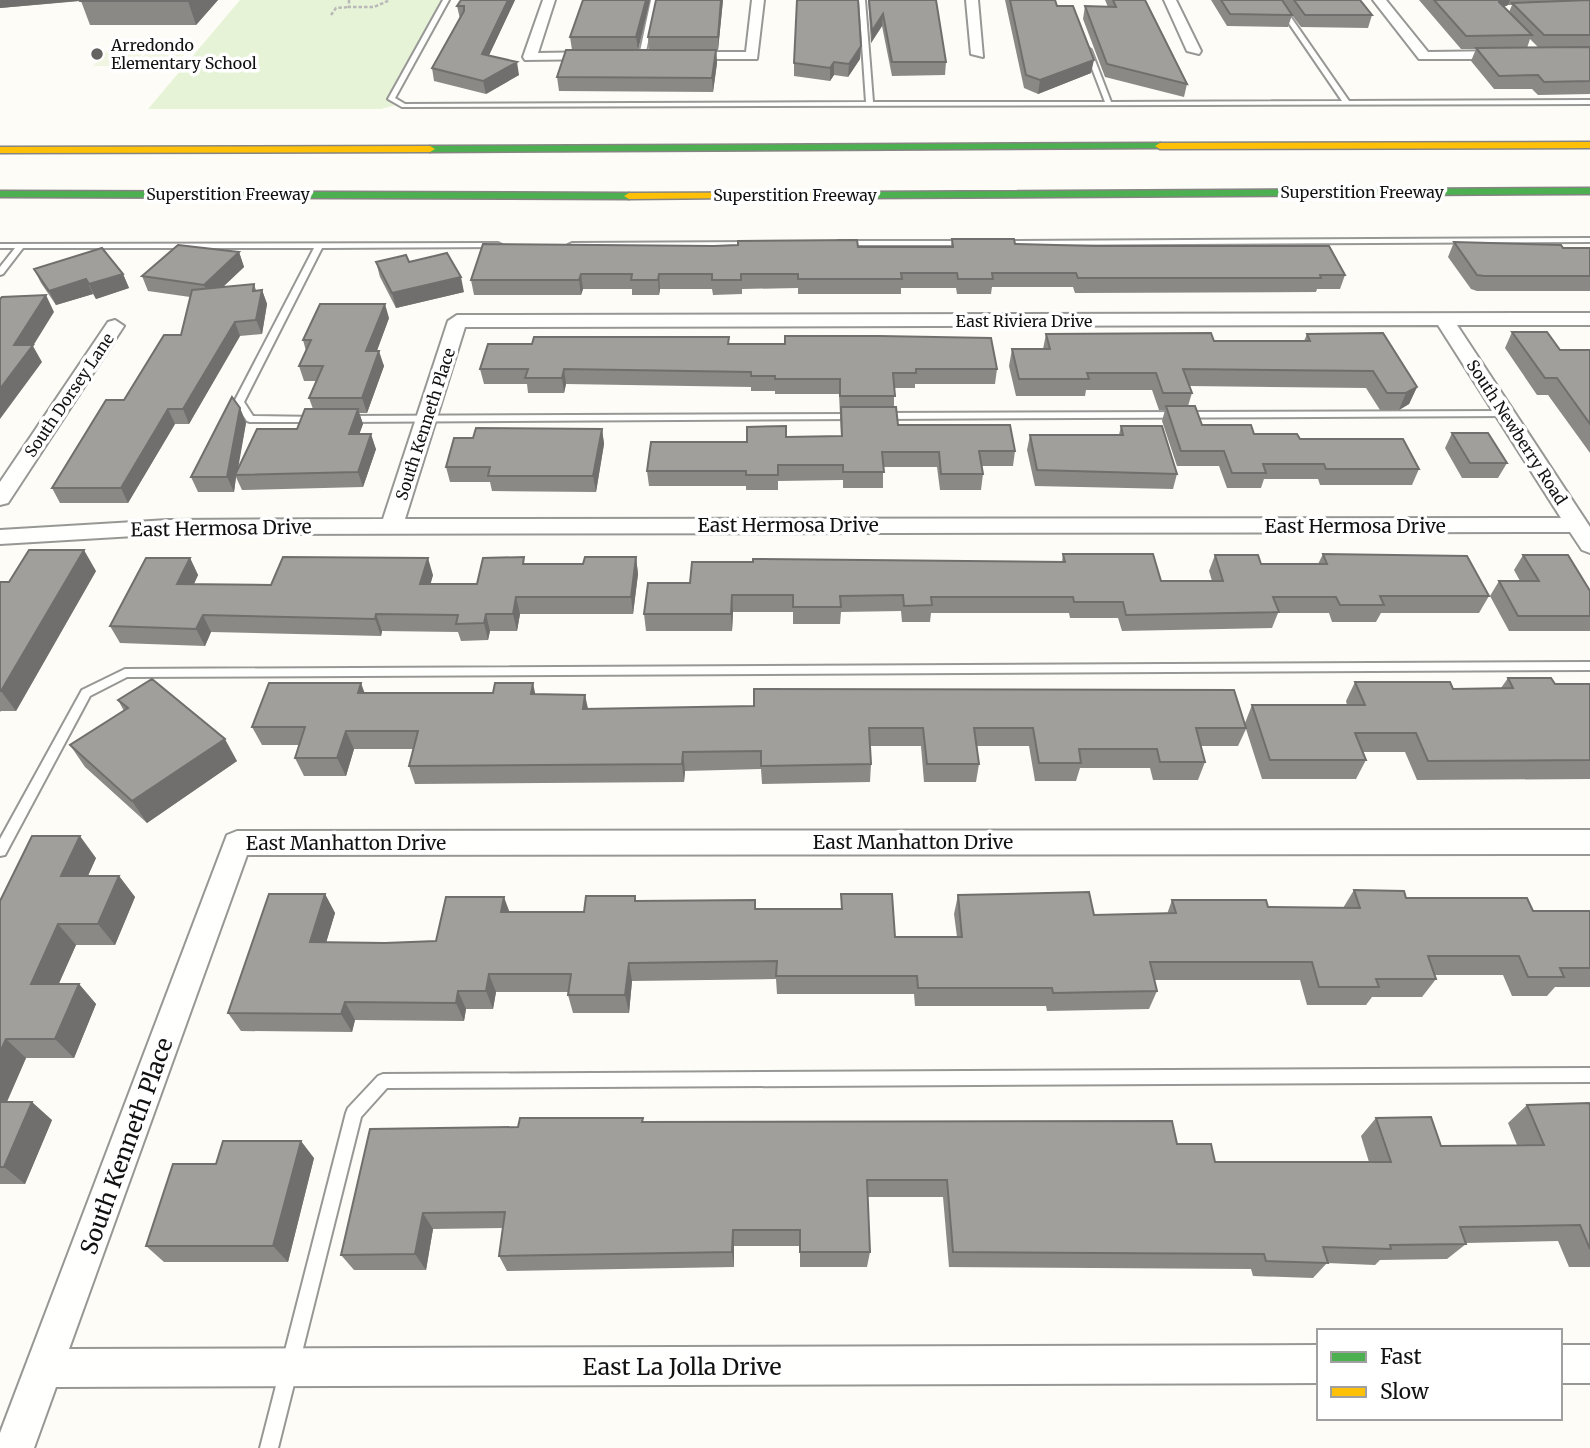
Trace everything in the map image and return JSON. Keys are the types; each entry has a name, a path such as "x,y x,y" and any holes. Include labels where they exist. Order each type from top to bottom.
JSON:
{"highway":[{"path":"594,147 1536,128"},
{"path":"0,150 1590,145"},
{"name":"Superstition Freeway","path":"0,194 585,196 1590,191"},
{"path":"585,196 1157,210"}],"street":[{"path":"549,0 530,57 752,56 758,0"},
{"path":"972,0 978,54"},
{"path":"1170,0 1194,51"},
{"path":"1379,0 1424,56 1526,55"},
{"name":"East Riviera Drive","path":"457,321 1590,319"},
{"name":"South Newberry Road","path":"1444,320 1590,545"},
{"name":"South Kenneth Place","path":"392,526 457,321"},
{"name":"South Dorsey Lane","path":"0,498 114,326"},
{"name":"East Hermosa Drive","path":"0,537 168,527 1577,525"},
{"name":"East Manhatton Drive","path":"237,843 1590,842"},
{"name":"South Kenneth Place","path":"14,1448 237,843"},
{"name":"East La Jolla Drive","path":"45,1368 1317,1364"},
{"path":"1562,1364 1590,1364"}],"lane":[{"path":"446,0 391,99 404,106 1590,102"},
{"path":"641,56 654,0"},
{"path":"862,0 870,105"},
{"path":"1276,0 1347,103"},
{"path":"1084,39 1109,104"},
{"path":"989,243 1590,240"},
{"path":"836,243 975,243"},
{"path":"556,245 766,244"},
{"path":"0,246 514,245"},
{"path":"0,272 21,246"},
{"path":"319,246 239,402 250,419 1507,414"},
{"path":"0,851 86,693 125,673 1590,666"},
{"path":"269,1448 354,1113 383,1081 1590,1075"}],"path":[{"path":"349,0 349,6"},
{"path":"331,15 336,8 374,7 390,0"}],"green space":[{"path":"240,0 446,0 391,99 400,104 381,109 148,109"},
{"path":"117,41 155,41 132,66 93,66"},
{"path":"157,41 195,42 173,67 134,66"}],"building":[{"path":"82,0 189,0 81,1"},
{"path":"461,0 508,0 482,54 517,62 483,81 432,68 464,11 464,6 457,6"},
{"path":"583,0 646,0 636,37 570,37"},
{"path":"656,0 721,0 718,37 648,37"},
{"path":"797,0 858,0 861,46 849,64 834,62 830,68 794,63"},
{"path":"869,0 936,0 946,62 892,62 883,14 872,31"},
{"path":"1010,0 1055,0 1057,6 1073,6 1094,60 1040,80 1026,75"},
{"path":"1113,0 1145,0 1187,84 1107,64 1085,6 1116,7"},
{"path":"1221,0 1282,0 1292,15 1230,14"},
{"path":"1294,0 1360,0 1372,15 1305,15"},
{"path":"1434,0 1499,0 1532,35 1466,36"},
{"path":"1590,0 1590,35 1544,35 1512,3"},
{"path":"1590,47 1590,81 1544,82 1538,75 1499,76 1476,48"},
{"path":"566,50 716,50 712,78 557,77"},
{"path":"952,239 1014,239 1015,244 1096,246 1329,246 1345,275 1320,275 1321,278 1078,278 1076,273 992,273 993,279 958,279 957,273 901,273 902,279 798,279 798,274 741,274 741,280 712,280 712,274 659,274 658,280 631,280 632,274 581,274 579,280 471,280 483,244 714,246 738,245 738,241 857,240 858,247 953,247"},
{"path":"1454,242 1590,248 1590,276 1477,275"},
{"path":"178,245 239,252 204,285 142,276"},
{"path":"102,248 123,274 89,284 86,279 49,291 34,269"},
{"path":"447,253 461,277 392,293 376,262 406,255 409,262"},
{"path":"254,284 253,291 262,290 256,320 235,322 183,409 168,409 121,488 52,488 106,400 124,400 164,335 181,335 192,290"},
{"path":"46,295 14,345 33,345 0,389 0,299"},
{"path":"320,304 385,304 366,351 379,351 362,398 309,398 323,366 299,366 311,340 303,340"},
{"path":"1512,332 1547,332 1560,350 1590,350 1590,424 1557,378 1545,378"},
{"path":"1211,333 1214,341 1310,341 1307,334 1383,333 1417,387 1406,393 1387,393 1373,371 1183,369 1192,393 1163,393 1156,373 1087,373 1089,379 1019,379 1012,349 1050,349 1046,334"},
{"path":"785,336 991,338 997,369 916,369 916,373 893,373 895,396 840,396 840,379 775,379 775,376 751,376 751,372 564,369 562,378 525,378 528,369 480,369 488,344 532,344 534,337 729,337 728,344 785,344"},
{"path":"232,397 240,408 227,477 191,477"},
{"path":"1166,406 1195,406 1202,425 1251,425 1254,434 1297,434 1300,439 1403,439 1419,469 1326,469 1324,464 1263,464 1266,473 1232,473 1224,451 1181,451"},
{"path":"841,407 896,407 898,425 1010,425 1015,451 979,451 983,474 941,474 939,452 882,452 884,472 843,472 843,465 778,465 778,475 746,475 746,471 647,471 651,442 747,442 747,427 786,426 786,437 842,436"},
{"path":"305,409 358,409 349,434 371,434 358,472 235,475 257,429 297,429"},
{"path":"1121,426 1162,426 1177,474 1037,470 1030,435 1123,435"},
{"path":"476,428 602,429 593,476 488,476 490,467 446,467 454,438 473,438"},
{"path":"1452,433 1488,433 1507,463 1470,463"},
{"path":"29,550 84,550 0,691 0,582 9,582"},
{"path":"1063,554 1153,554 1161,581 1223,581 1215,555 1258,555 1261,564 1327,564 1323,554 1467,556 1489,596 1380,596 1384,605 1340,605 1336,597 1273,597 1279,612 1126,615 1123,602 1074,602 1073,597 931,597 932,605 904,606 903,595 840,596 841,607 793,607 793,595 732,595 731,614 644,614 648,583 690,583 692,562 753,562 753,559 1065,562"},
{"path":"1523,555 1568,555 1590,591 1590,616 1518,616 1499,581 1539,581"},
{"path":"283,557 428,558 420,584 477,584 483,558 524,557 523,564 583,564 585,557 636,557 631,597 516,597 513,614 486,614 484,623 456,624 458,615 376,614 375,619 203,615 196,629 110,626 146,558 190,558 177,584 271,585"},
{"path":"1508,678 1551,678 1555,684 1590,684 1590,760 1428,761 1416,733 1355,733 1366,760 1270,760 1252,705 1365,705 1355,682 1450,682 1453,689 1513,688"},
{"path":"152,679 225,739 132,801 70,745 128,708 118,700"},
{"path":"269,683 361,683 358,693 493,693 495,683 533,683 531,694 585,695 583,709 754,706 754,689 1234,690 1246,728 1196,728 1205,762 1160,762 1157,749 1079,749 1081,763 1039,763 1033,728 974,728 979,764 927,764 923,728 869,728 871,764 761,766 761,751 683,752 682,764 409,766 418,731 346,731 337,758 295,758 305,727 252,727"},
{"path":"32,836 80,836 61,876 119,876 98,924 58,924 31,984 79,984 55,1039 6,1039 0,1052 0,901"},
{"path":"1354,890 1404,891 1406,898 1527,898 1533,911 1590,911 1590,968 1560,968 1564,977 1528,977 1519,956 1428,956 1436,979 1376,979 1379,987 1319,987 1312,962 1150,962 1157,991 1053,993 1052,988 918,988 917,976 776,976 777,961 629,963 625,995 568,995 571,974 489,974 486,991 458,991 456,1003 345,1002 341,1014 228,1013 269,894 325,894 310,942 385,943 436,941 446,897 504,897 501,912 584,912 586,896 635,896 635,901 755,900 755,909 842,909 841,894 892,894 895,937 962,937 958,895 1089,892 1094,915 1176,913 1172,900 1266,900 1268,907 1360,908"},
{"path":"0,1102 32,1102 4,1167 0,1167"},
{"path":"1589,1103 1590,1249 1580,1225 1460,1227 1466,1244 1390,1245 1391,1249 1323,1247 1328,1263 1266,1261 1264,1254 953,1252 947,1180 867,1180 870,1252 800,1252 800,1230 733,1230 732,1252 499,1256 505,1212 423,1213 415,1254 341,1255 370,1129 518,1127 520,1118 643,1118 642,1122 1172,1121 1177,1144 1211,1144 1215,1162 1391,1162 1376,1118 1431,1117 1441,1146 1544,1145 1527,1105"},
{"path":"223,1141 301,1141 273,1246 146,1246 173,1164 216,1164"}],"traffic: fast":[{"path":"430,149 1160,146"},
{"path":"862,195 1590,191"},
{"path":"0,194 629,196"}],"traffic: slow":[{"path":"1160,146 1590,145"},
{"path":"0,150 430,149"},
{"path":"629,196 862,195"}],"place":[{"name":"Arredondo Elementary School","path":"97,54"}]}
